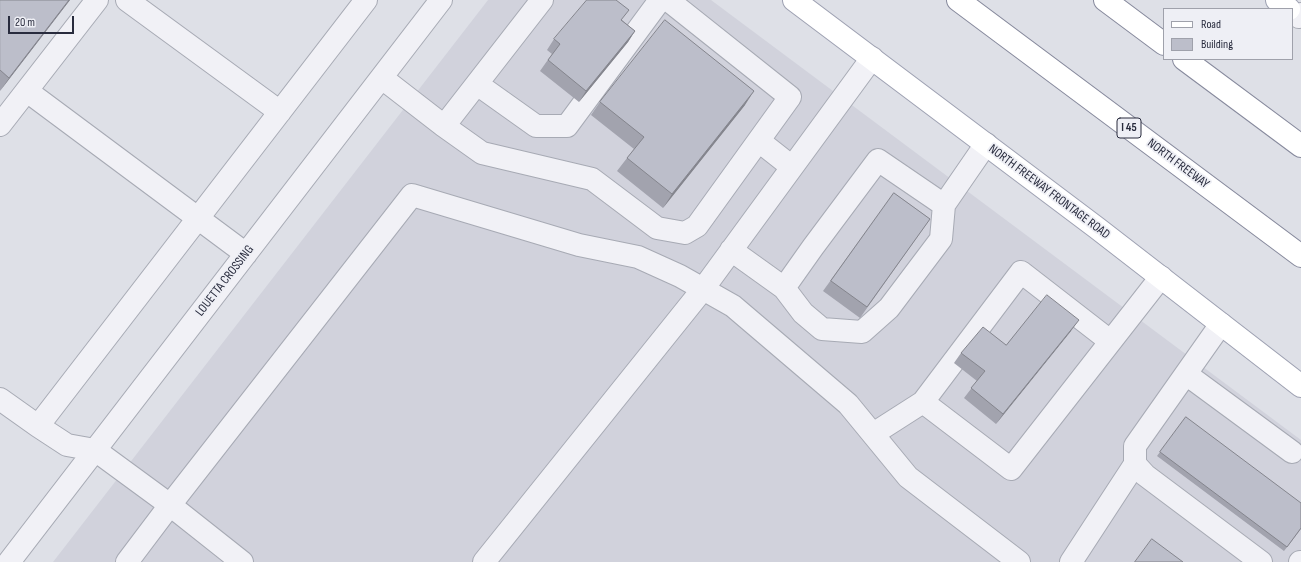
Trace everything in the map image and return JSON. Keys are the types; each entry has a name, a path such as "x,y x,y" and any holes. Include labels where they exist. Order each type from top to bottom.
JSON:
{"main road":[{"name":"NORTH FREEWAY FRONTAGE ROAD","path":"794,0 1161,277 1301,386"},
{"name":"NORTH FREEWAY","path":"958,0 1301,256"},
{"path":"1105,0 1163,43"},
{"path":"1277,0 1288,8"},
{"path":"1185,60 1301,146"}],"street":[{"path":"2,118 27,91 96,0"},
{"path":"127,0 280,112"},
{"path":"38,426 366,0"},
{"name":"LOUETTA CROSSING","path":"9,562 441,0"},
{"path":"444,126 542,0"},
{"path":"477,84 536,126 566,126 660,0"},
{"path":"382,78 482,153 592,179 657,228 685,233 697,226 790,97 668,0"},
{"path":"484,562 703,289 872,58"},
{"path":"27,91 246,254"},
{"path":"759,141 792,167"},
{"path":"731,250 784,288 803,313 822,329 862,332 889,308 941,239 944,205 986,144"},
{"path":"784,288 878,160 944,205"},
{"path":"127,562 412,195 579,244 638,257 680,276 733,306 848,404 908,477 1019,562"},
{"path":"638,257 657,228"},
{"path":"873,434 923,402 1021,272 1110,341"},
{"path":"923,402 1011,469 1161,277"},
{"path":"1071,562 1135,464 1135,446 1221,324"},
{"path":"1186,374 1298,452"},
{"path":"0,399 67,445 95,450 170,505 242,562"},
{"path":"1135,464 1145,475 1261,562"}],"shaded area":[{"path":"488,0 711,0 1301,440 1301,562 53,562"}],"building":[{"path":"0,0 69,0 9,78 0,70"},
{"path":"587,0 616,0 629,10 621,20 635,31 586,91 548,60 560,44 554,39"},
{"path":"665,20 754,91 672,194 627,158 644,137 600,102"},
{"path":"894,193 930,219 867,307 831,281"},
{"path":"1047,295 1079,320 1003,414 971,388 985,371 961,353 983,327 1006,345"},
{"path":"1186,417 1301,503 1301,528 1287,547 1160,452"},
{"path":"1152,539 1183,562 1135,562"}]}
